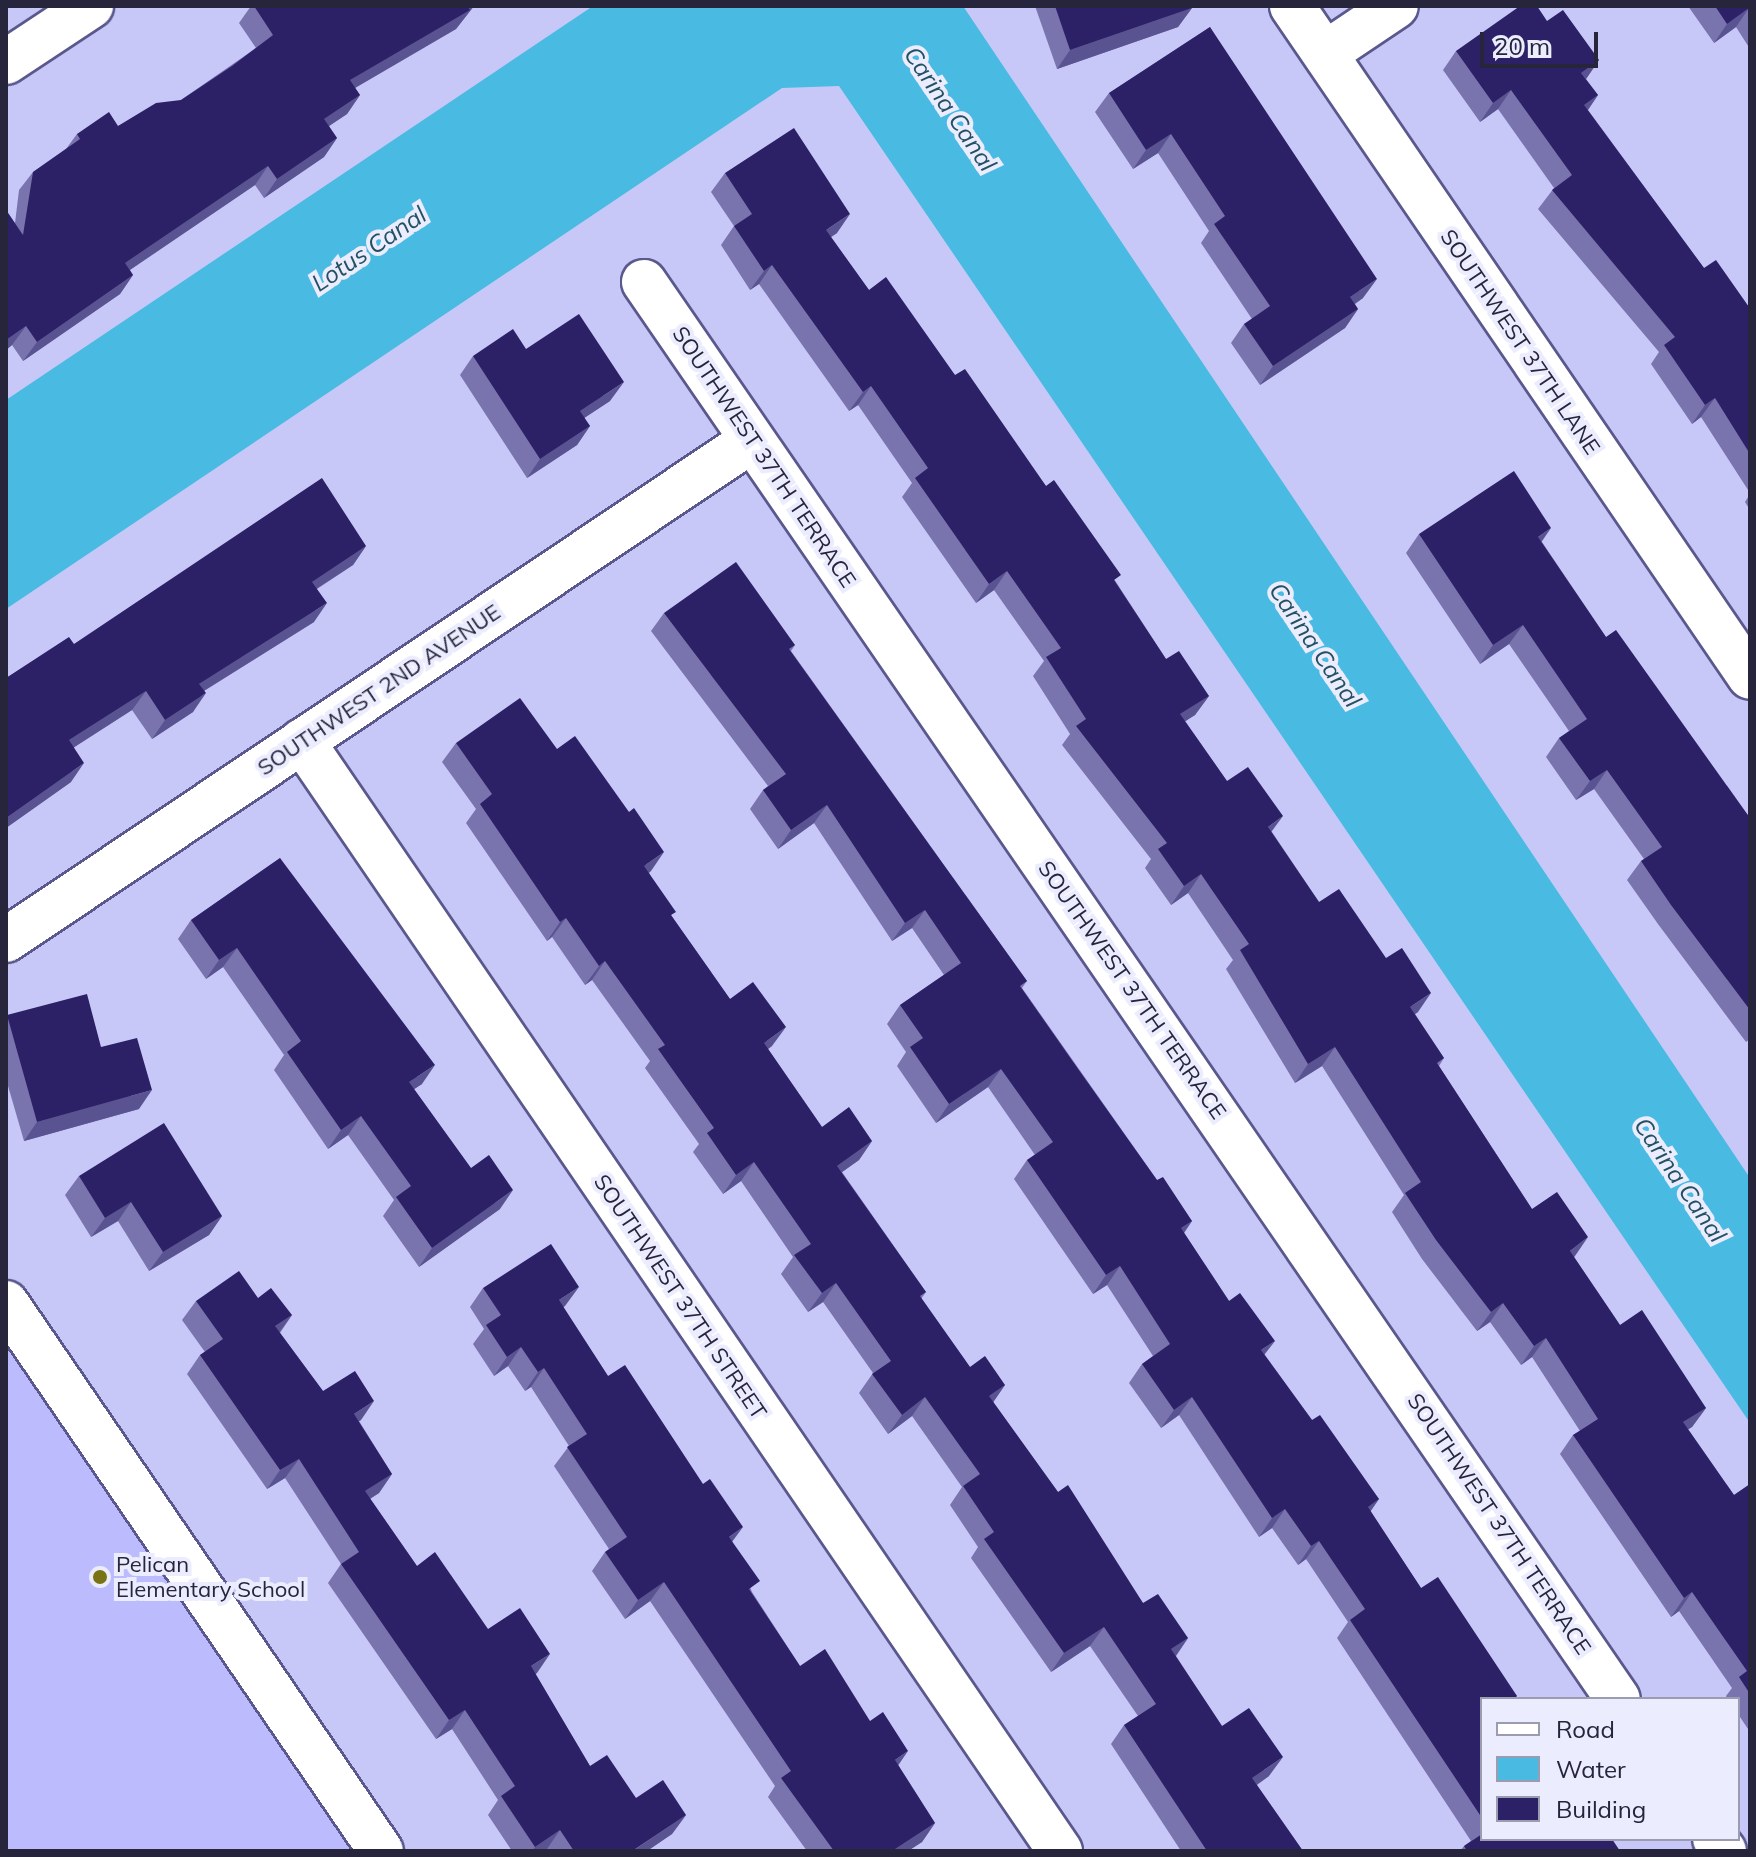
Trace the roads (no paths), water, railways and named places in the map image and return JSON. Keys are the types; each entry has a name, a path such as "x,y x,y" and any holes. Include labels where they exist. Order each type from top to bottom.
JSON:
{"street":[{"path":"6,62 91,6"},
{"name":"SOUTHWEST 37TH LANE","path":"1292,6 1750,677"},
{"path":"1326,53 1396,6"},
{"name":"SOUTHWEST 37TH TERRACE","path":"644,282 1617,1697"},
{"name":"SOUTHWEST 2ND AVENUE","path":"6,940 752,440"},
{"name":"SOUTHWEST 37TH STREET","path":"302,741 1060,1851"},
{"path":"6,1303 381,1851"}],"water":[{"path":"593,6 963,6 1750,1178 1750,1423 839,86 782,88 6,609 6,400"}],"place":[{"name":"Pelican Elementary School","path":"100,1577"}],"water label":[{"name":"Carina Canal","path":"950,109"},
{"name":"Lotus Canal","path":"369,249"},
{"name":"Carina Canal","path":"1315,645"},
{"name":"Carina Canal","path":"1680,1180"}]}
